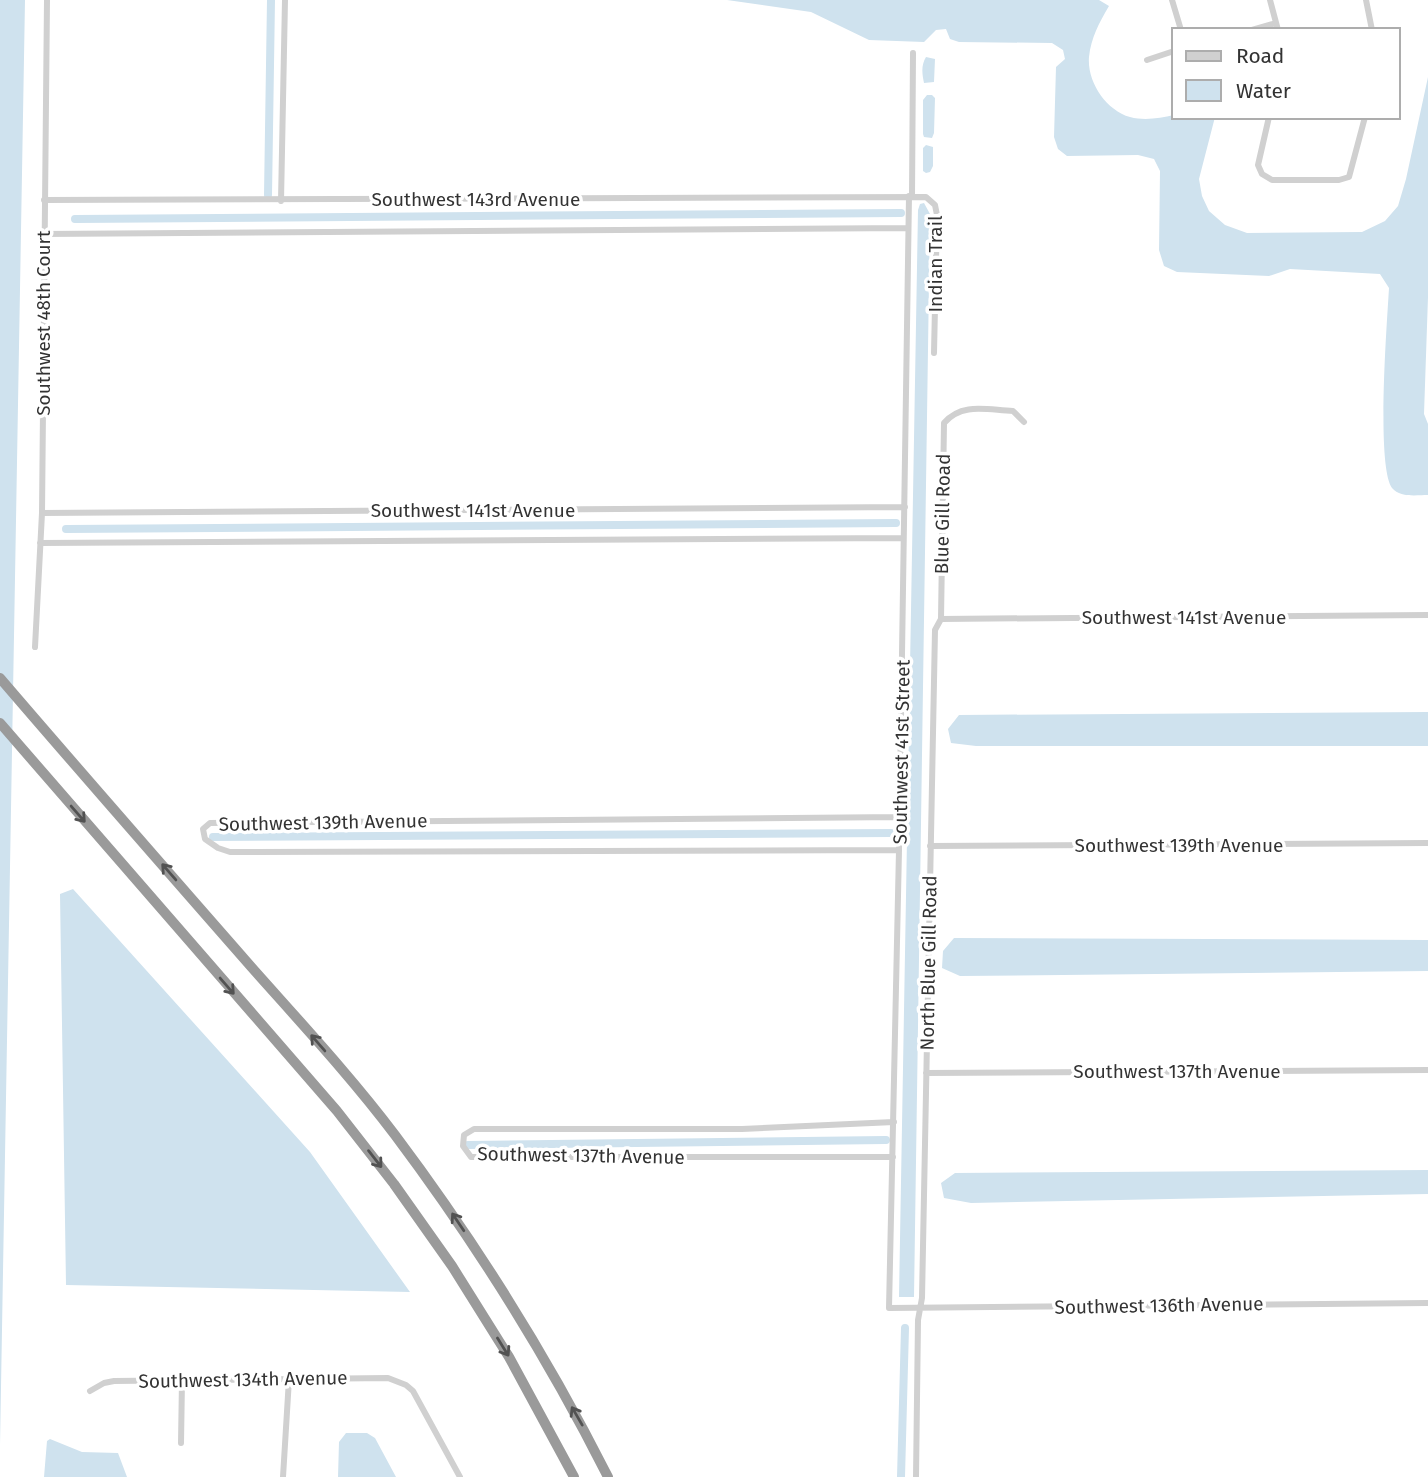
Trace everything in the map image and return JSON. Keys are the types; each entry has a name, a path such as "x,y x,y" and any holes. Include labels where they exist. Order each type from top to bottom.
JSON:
{"highway":[{"path":"0,678 338,1065 394,1133 455,1217 515,1307 608,1477"},
{"path":"0,723 337,1111 394,1184 453,1266 509,1357 575,1477"}],"street":[{"name":"Southwest 48th Court","path":"35,647 42,513 47,0"},
{"path":"281,201 285,0"},
{"path":"1172,0 1180,28"},
{"path":"1270,0 1277,26"},
{"path":"1366,0 1372,28"},
{"path":"1147,60 1172,52"},
{"name":"Southwest 41st Street","path":"889,1308 913,53"},
{"path":"1269,119 1258,165 1262,174 1272,180 1339,180 1349,177 1364,119"},
{"name":"Southwest 143rd Avenue","path":"44,200 911,196"},
{"name":"Indian Trail","path":"911,196 931,200 937,215 934,353"},
{"name":"Southwest 143rd Avenue","path":"43,234 908,228"},
{"name":"Blue Gill Road","path":"941,619 944,423 953,413 964,409 1013,411 1024,422"},
{"name":"Southwest 141st Avenue","path":"42,513 905,506"},
{"name":"Southwest 141st Avenue","path":"40,543 903,538"},
{"name":"Southwest 141st Avenue","path":"941,619 1428,615"},
{"name":"North Blue Gill Road","path":"916,1477 935,630 941,619"},
{"name":"Southwest 139th Avenue","path":"899,849 230,852 205,839 203,829 210,822 900,817"},
{"name":"Southwest 139th Avenue","path":"930,846 1428,843"},
{"name":"Southwest 137th Avenue","path":"926,1073 1428,1070"},
{"name":"Southwest 137th Avenue","path":"893,1157 471,1157 463,1146 464,1135 474,1129 743,1129 894,1122"},
{"name":"Southwest 136th Avenue","path":"889,1308 1428,1303"},
{"path":"283,1477 289,1379"},
{"path":"181,1443 182,1380"},
{"name":"Southwest 134th Avenue","path":"90,1391 114,1381 397,1380 413,1391 460,1477"}],"water":[{"path":"0,0 25,0 0,1445"},
{"path":"727,0 1099,0 1109,6 1092,43 1089,66 1100,94 1113,108 1130,117 1152,119 1172,115 1172,119 1214,119 1199,179 1202,196 1209,211 1225,225 1247,233 1362,232 1385,221 1398,206 1428,77 1428,297 1424,414 1428,424 1428,495 1409,495 1395,491 1387,474 1383,424 1389,288 1380,274 1290,269 1269,276 1177,272 1164,266 1159,250 1160,171 1154,159 1138,155 1067,156 1058,149 1054,137 1056,67 1065,59 1063,50 1052,43 959,42 950,39 946,29 936,30 924,42 869,40 811,12"},
{"path":"926,57 935,59 934,82 924,83 922,70"},
{"path":"927,95 935,98 932,138 924,137 923,134 923,100"},
{"path":"926,145 933,147 933,166 930,172 926,173 923,171 923,148"},
{"path":"924,203 930,214 914,1297 899,1297 918,210 920,204"},
{"path":"1428,712 1428,746 976,746 951,743 948,729 959,715"},
{"path":"73,889 310,1152 410,1292 66,1285 60,894"},
{"path":"954,938 1428,940 1428,971 960,976 942,968 943,951"},
{"path":"1428,1170 1428,1194 971,1203 944,1198 941,1183 955,1173"},
{"path":"346,1433 367,1433 375,1438 396,1477 338,1477 339,1442"},
{"path":"50,1439 82,1452 118,1453 127,1477 44,1477 47,1441"}],"waterway":[{"path":"268,195 271,0"},
{"path":"75,219 901,213"},
{"path":"66,529 896,523"},
{"path":"213,837 891,833"},
{"path":"468,1145 886,1140"},
{"path":"901,1477 905,1328"}]}
